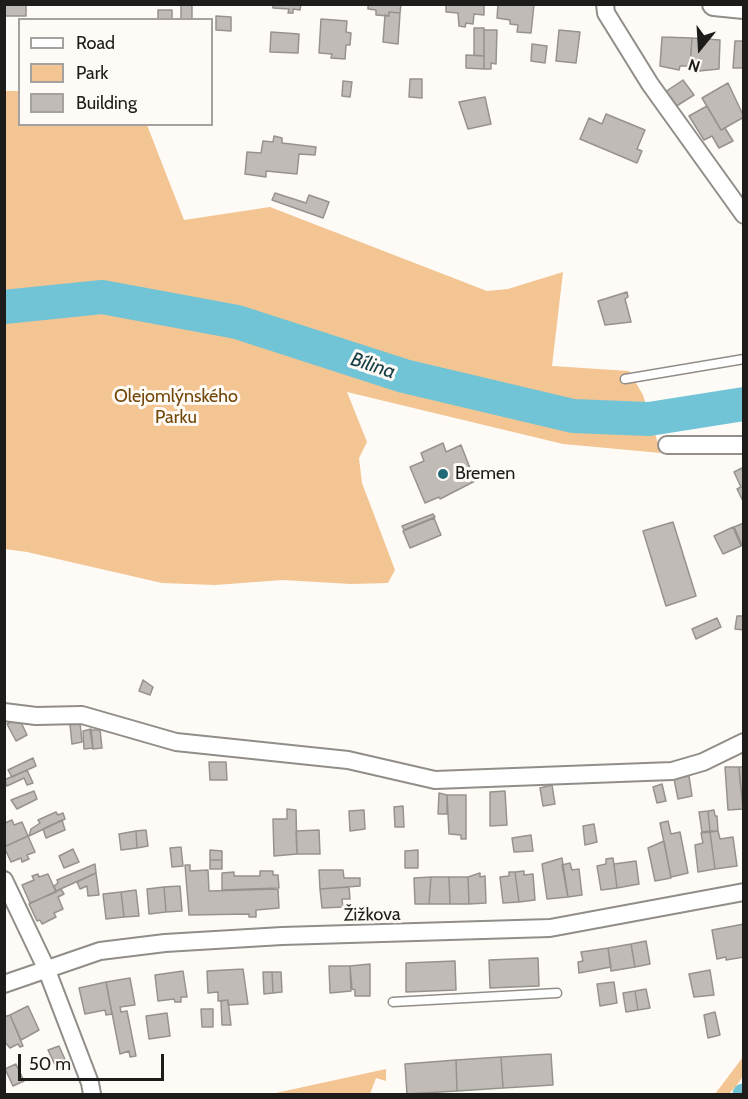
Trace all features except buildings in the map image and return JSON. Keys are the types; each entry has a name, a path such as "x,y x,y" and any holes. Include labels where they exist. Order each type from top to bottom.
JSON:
{"street":[{"path":"605,4 606,13 650,84 744,215"},
{"path":"714,4 744,7"},
{"path":"668,445 744,445"},
{"path":"4,712 36,716 82,715 176,742 348,760 435,780 672,771 703,762 744,742"},
{"path":"4,880 46,968 90,1083 92,1095"},
{"name":"Žižkova","path":"4,984 100,951 165,943 550,928 744,892"}],"lane":[{"path":"625,380 744,359"},
{"path":"393,1002 557,993"}],"green space":[{"name":"Olejomlýnského Parku","path":"5,91 18,91 18,126 147,126 184,220 270,207 487,291 508,289 563,272 552,366 629,371 643,395 661,453 563,444 347,392 367,442 359,458 362,483 395,570 388,583 351,584 283,580 215,585 162,583 5,549"},
{"path":"743,1057 743,1076 737,1085 729,1094 715,1094"},
{"path":"386,1069 386,1081 376,1078 370,1094 271,1094"}],"waterway":[{"name":"Bílina","path":"4,307 102,297 237,322 404,376 573,416 649,419 744,404"}],"place":[{"name":"Bremen","path":"443,474"}]}
